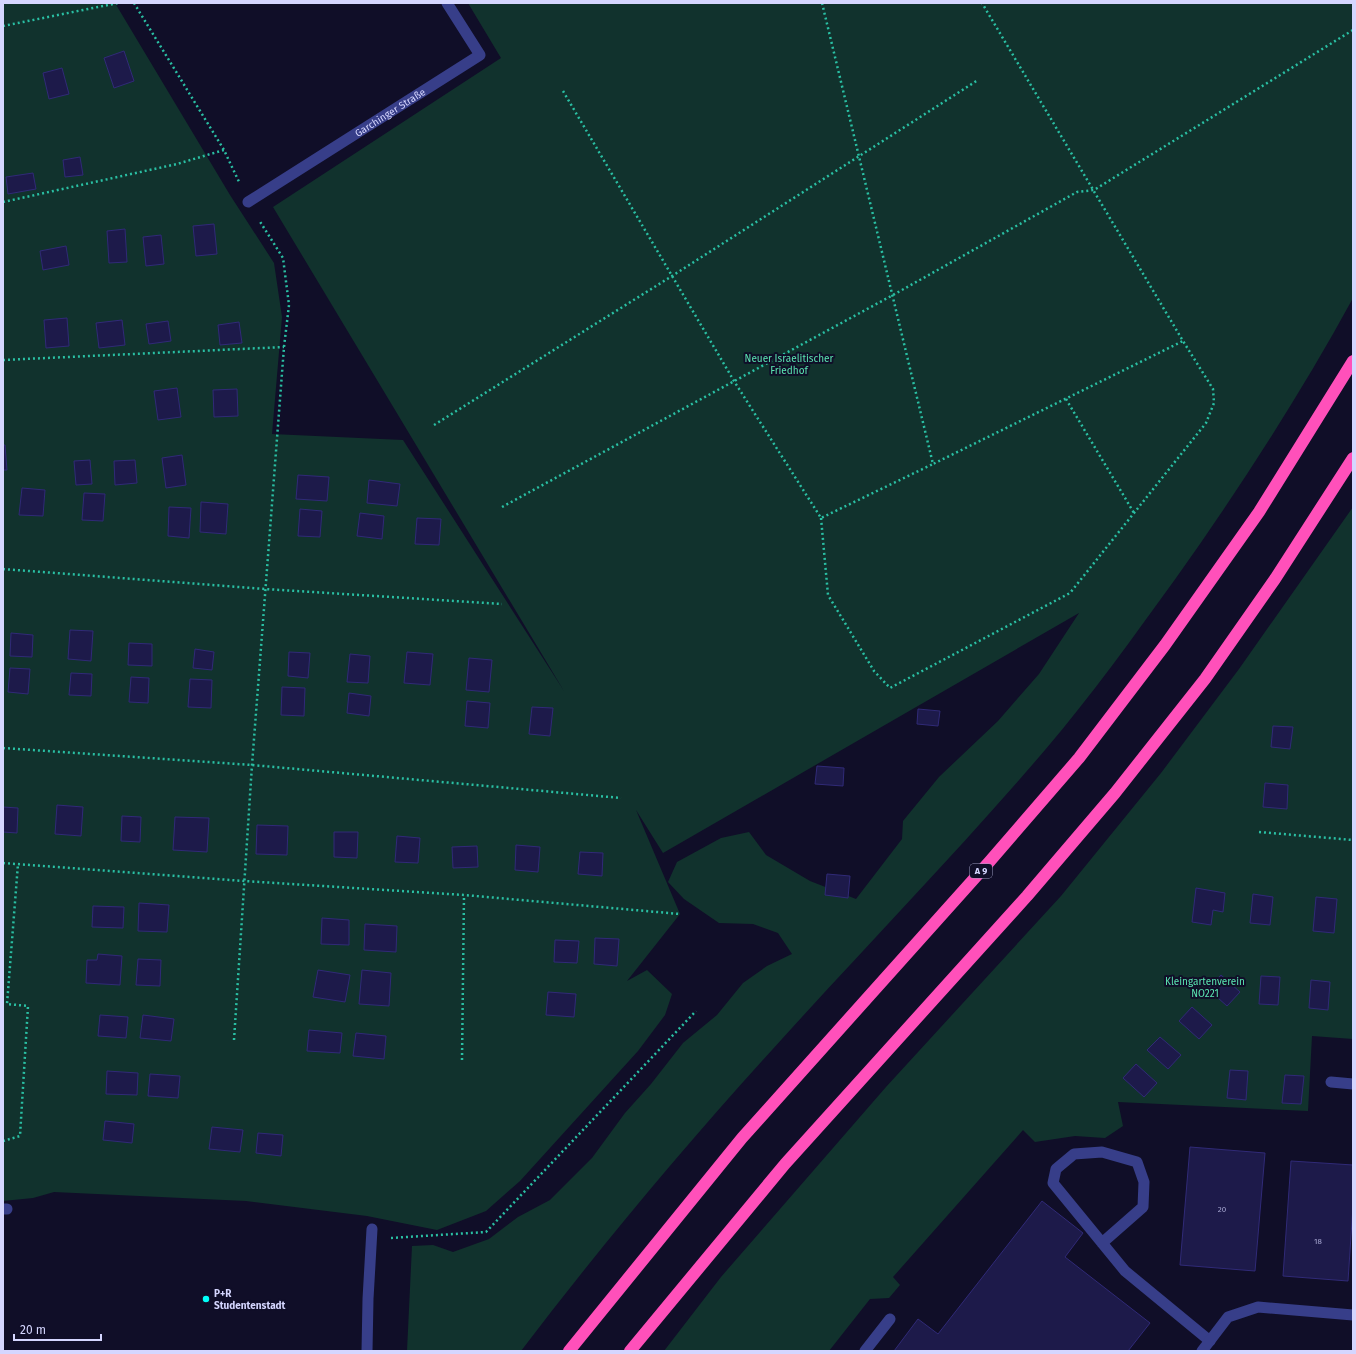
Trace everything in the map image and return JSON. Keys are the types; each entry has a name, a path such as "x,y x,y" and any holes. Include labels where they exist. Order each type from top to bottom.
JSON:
{"highway":[{"name":"A 9","path":"569,1351 742,1138 990,861 1079,758 1165,645 1254,518 1353,361"},
{"path":"630,1351 785,1164 1027,896 1115,793 1205,679 1275,578 1353,458"}],"street":[{"name":"Garchinger Straße","path":"248,202 480,55 448,3"},
{"path":"1331,1082 1353,1084"},
{"path":"1102,1243 1143,1207 1144,1182 1137,1162 1102,1152 1074,1154 1056,1169 1053,1183 1102,1243 1125,1271 1210,1341"},
{"path":"367,1351 372,1229"},
{"path":"1202,1351 1228,1317 1258,1307 1353,1315"},
{"path":"865,1351 890,1319"}],"path":[{"path":"3,26 118,3"},
{"path":"134,3 224,150 248,202 283,258 289,305 284,347 265,589 234,1040"},
{"path":"822,3 933,464"},
{"path":"563,90 734,381 821,518 828,595 874,671 890,688 1070,593 1206,423 1214,403 1213,389 982,3"},
{"path":"502,507 893,295 1077,192 1094,190 1353,30"},
{"path":"434,425 672,276 978,80"},
{"path":"3,202 177,164 224,150"},
{"path":"821,518 1184,341"},
{"path":"3,360 284,347"},
{"path":"1066,398 1134,513"},
{"path":"3,569 265,589 502,604"},
{"path":"3,748 252,765 621,798"},
{"path":"1259,832 1353,840"},
{"path":"3,863 244,881 464,895 680,914"},
{"path":"3,1141 20,1136 28,1006 7,1004 18,864"},
{"path":"462,1060 464,895"},
{"path":"412,1238 486,1232 696,1012"}],"green space":[{"name":"Neuer Israelitischer Friedhof","path":"3,3 115,3 230,195 274,263 282,317 272,434 403,440 564,691 273,207 501,58 468,3 1353,3 1353,298 1269,441 1176,578 1112,665 1045,750 944,864 806,1013 707,1123 612,1236 521,1351 407,1351 412,1246 433,1245 453,1252 489,1239 518,1217 550,1200 592,1158 625,1113 651,1084 683,1043 717,1015 743,983 767,966 792,954 778,933 753,924 719,923 684,899 668,882 677,862 721,838 749,832 766,855 810,881 856,899 902,839 903,821 939,777 998,721 1039,674 1079,613 663,853 636,810 680,914 627,981 647,970 672,994 665,1015 638,1051 520,1181 486,1211 437,1230 367,1216 246,1201 54,1192 33,1198 3,1201"},
{"name":"Kleingartenverein NO221","path":"1353,507 1353,1039 1312,1036 1308,1111 1118,1102 1123,1126 1105,1138 1075,1136 1035,1142 1023,1130 893,1277 900,1285 889,1298 870,1299 829,1351 664,1351 721,1277 886,1087 1061,896 1161,773 1239,669"}],"building":[{"path":"124,51 134,81 114,88 104,58"},
{"path":"62,68 69,94 49,99 43,73"},
{"path":"80,157 83,175 65,177 63,160"},
{"path":"33,173 36,189 8,194 6,177"},
{"path":"214,224 217,254 196,256 193,226"},
{"path":"125,229 127,262 109,263 107,231"},
{"path":"161,235 164,264 146,266 143,237"},
{"path":"66,246 69,265 43,270 40,251"},
{"path":"67,318 69,346 46,348 44,320"},
{"path":"122,320 125,345 99,348 96,323"},
{"path":"168,321 171,341 149,344 146,324"},
{"path":"239,322 242,343 220,345 218,325"},
{"path":"177,388 181,417 158,420 154,391"},
{"path":"237,389 238,416 214,417 213,390"},
{"path":"3,445 5,445 7,470 3,470"},
{"path":"182,455 186,485 166,488 162,458"},
{"path":"90,460 92,484 76,485 74,461"},
{"path":"135,460 137,483 115,485 114,461"},
{"path":"298,475 329,477 327,501 296,499"},
{"path":"369,480 400,484 397,506 367,503"},
{"path":"22,488 45,490 43,516 19,515"},
{"path":"84,493 105,494 103,521 82,520"},
{"path":"201,502 228,504 226,534 200,532"},
{"path":"169,507 191,508 189,538 168,536"},
{"path":"300,509 322,511 320,537 298,536"},
{"path":"360,513 384,516 382,539 357,536"},
{"path":"417,518 441,519 439,545 415,544"},
{"path":"70,630 93,631 91,661 68,659"},
{"path":"11,633 33,635 32,657 10,656"},
{"path":"129,643 152,644 152,666 128,665"},
{"path":"195,649 214,652 212,670 193,668"},
{"path":"289,652 310,653 308,678 288,676"},
{"path":"407,652 433,654 430,685 404,683"},
{"path":"350,654 370,656 368,683 347,682"},
{"path":"469,658 492,660 489,692 466,690"},
{"path":"10,668 30,669 28,694 8,692"},
{"path":"71,673 92,674 91,696 69,695"},
{"path":"131,677 149,678 148,703 129,702"},
{"path":"190,679 212,680 211,708 188,707"},
{"path":"282,687 305,688 304,716 281,715"},
{"path":"349,693 371,696 369,716 347,713"},
{"path":"467,701 490,703 488,728 465,726"},
{"path":"532,707 553,708 550,736 529,734"},
{"path":"918,709 940,711 938,726 917,724"},
{"path":"1273,726 1293,727 1290,749 1271,747"},
{"path":"817,766 844,768 843,786 815,784"},
{"path":"1265,783 1288,785 1287,809 1263,807"},
{"path":"57,805 83,807 81,836 55,834"},
{"path":"3,807 18,808 17,833 3,832"},
{"path":"122,816 141,817 140,842 121,841"},
{"path":"175,817 209,818 207,852 173,850"},
{"path":"257,825 288,826 287,855 256,854"},
{"path":"334,832 358,832 357,858 334,857"},
{"path":"397,836 420,838 418,863 395,862"},
{"path":"516,845 540,847 538,872 515,870"},
{"path":"477,846 478,867 453,868 452,847"},
{"path":"580,852 603,853 602,876 578,874"},
{"path":"827,874 850,876 848,898 825,895"},
{"path":"1196,888 1225,893 1223,912 1213,910 1211,925 1192,922"},
{"path":"1253,894 1273,897 1270,925 1250,923"},
{"path":"1316,897 1337,899 1334,933 1313,931"},
{"path":"139,903 169,905 167,932 138,931"},
{"path":"93,906 124,907 123,928 92,927"},
{"path":"322,918 349,920 349,945 321,944"},
{"path":"365,924 397,926 396,952 364,950"},
{"path":"595,938 619,939 617,966 594,964"},
{"path":"555,940 579,941 577,963 554,962"},
{"path":"98,954 122,956 120,985 86,983 87,960 97,960"},
{"path":"138,959 161,960 160,986 136,985"},
{"path":"318,970 350,975 345,1002 313,997"},
{"path":"362,970 391,973 389,1006 359,1004"},
{"path":"1221,975 1240,992 1227,1006 1208,989"},
{"path":"1261,976 1280,977 1278,1005 1259,1004"},
{"path":"1311,980 1330,982 1328,1010 1309,1008"},
{"path":"548,992 576,994 574,1017 546,1015"},
{"path":"1192,1007 1212,1025 1199,1039 1179,1021"},
{"path":"100,1015 128,1017 126,1038 98,1036"},
{"path":"143,1015 174,1019 171,1041 140,1038"},
{"path":"309,1030 342,1033 340,1053 307,1051"},
{"path":"356,1033 386,1036 384,1059 353,1056"},
{"path":"1160,1037 1181,1055 1168,1069 1147,1050"},
{"path":"1136,1064 1157,1083 1144,1097 1123,1078"},
{"path":"1230,1070 1248,1071 1246,1100 1227,1098"},
{"path":"107,1071 138,1073 137,1095 106,1094"},
{"path":"150,1074 180,1076 178,1098 148,1096"},
{"path":"1285,1075 1304,1076 1301,1104 1282,1103"},
{"path":"105,1121 134,1124 132,1143 103,1140"},
{"path":"212,1127 243,1130 240,1152 209,1149"},
{"path":"258,1133 283,1135 281,1156 256,1153"},
{"path":"1190,1147 1265,1153 1255,1271 1180,1265"},
{"path":"1291,1161 1353,1165 1353,1206 1348,1281 1283,1276"},
{"path":"1042,1201 1083,1233 1065,1257 1150,1323 1128,1351 894,1351 918,1319 938,1334"}],"place":[{"name":"P+R Studentenstadt","path":"206,1299"}]}
